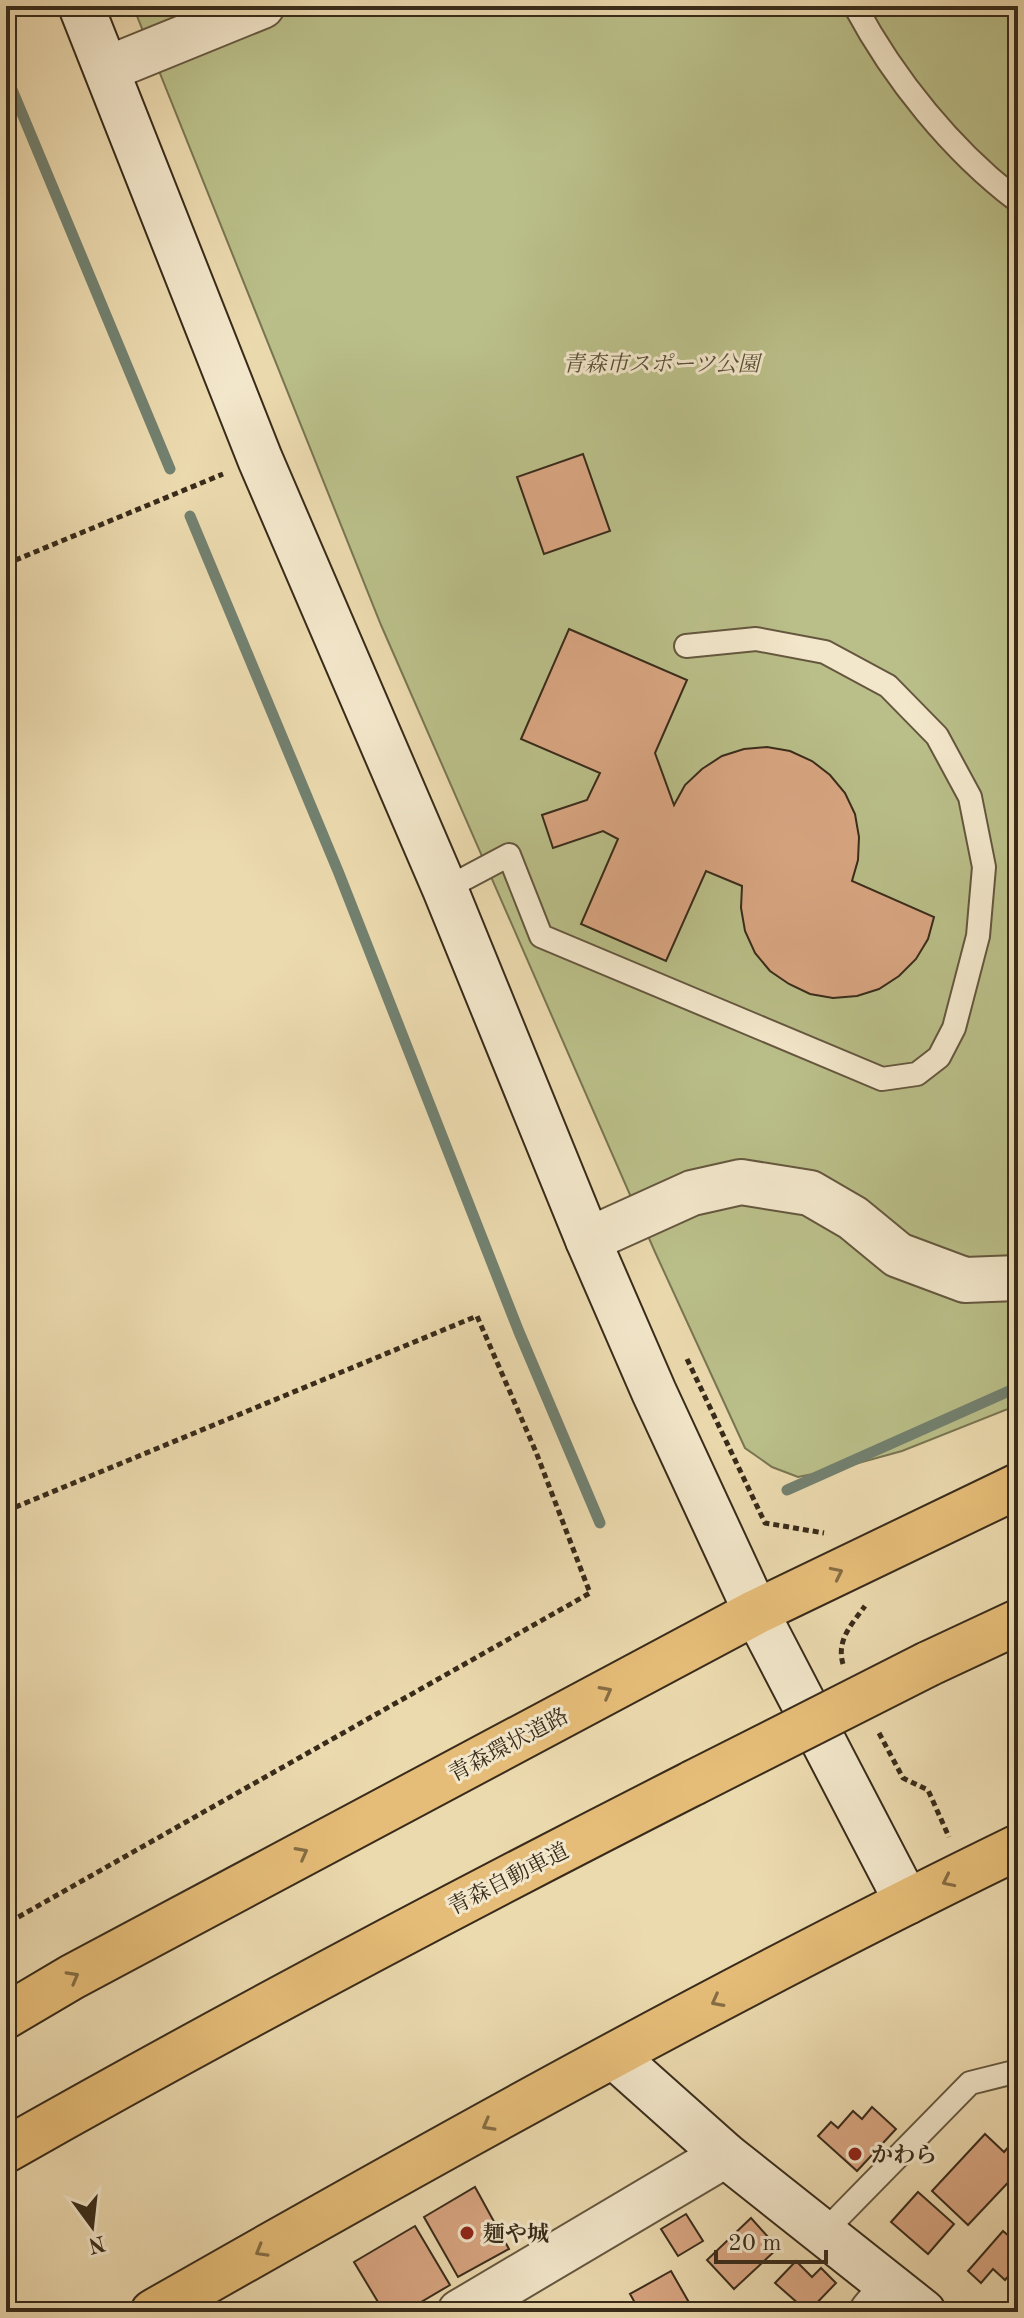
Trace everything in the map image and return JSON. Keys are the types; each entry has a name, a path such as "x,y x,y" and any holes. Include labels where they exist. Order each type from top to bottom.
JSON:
{"highway":[{"name":"青森環状道路","path":"6,2016 72,1977 756,1612 1018,1486"},
{"name":"青森自動車道","path":"6,2150 177,2053 458,1902 928,1664 1018,1622"},
{"path":"153,2312 614,2056 1018,1847"}],"street":[{"path":"81,6 260,459 445,889 588,1240 654,1392 756,1612 907,1902"},
{"path":"107,69 262,6"},
{"path":"588,1240 692,1193 741,1182 810,1193 853,1218 898,1255 965,1280 1018,1278"},
{"path":"614,2056 725,2155 823,2233 896,2304"},
{"path":"460,2312 725,2155"}],"lane":[{"path":"855,6 873,39 931,116 990,180 1018,201"},
{"path":"445,889 509,855 541,936 882,1079 917,1074 939,1057 954,1028 978,936 984,867 970,797 937,736 888,686 825,652 756,639 686,646"},
{"path":"823,2233 970,2083 1018,2071"}],"path":[{"path":"6,564 260,459"},
{"path":"6,1511 477,1316 536,1452 590,1593 6,1924"},
{"path":"684,1352 765,1523 828,1534 849,1567 866,1605 844,1634 840,1660 847,1673"},
{"path":"875,1726 903,1778 928,1790 965,1873"}],"green space":[{"name":"青森市スポーツ公園","path":"133,6 1018,6 1018,1405 902,1451 798,1477 772,1467 745,1448 655,1252 381,625"}],"building":[{"path":"583,454 610,531 544,554 517,477"},
{"path":"569,629 687,680 655,753 674,805 685,785 702,769 722,756 744,749 767,747 790,751 812,761 830,775 845,793 855,814 859,837 858,860 852,881 934,917 928,939 916,959 899,976 879,989 857,996 833,998 810,994 789,984 770,971 755,953 745,931 741,908 742,886 706,871 666,961 581,924 618,839 603,831 553,848 542,815 587,800 600,773 521,739"},
{"name":"かわら","path":"872,2107 896,2129 857,2171 818,2136 831,2122 838,2128 853,2111 862,2119"},
{"path":"985,2134 1004,2152 1012,2143 1018,2148 1018,2172 968,2225 932,2191"},
{"name":"麺や城","path":"475,2187 509,2249 458,2277 424,2217"},
{"path":"918,2192 954,2224 928,2254 891,2222"},
{"path":"686,2214 703,2241 678,2256 661,2229"},
{"path":"751,2218 778,2248 734,2289 707,2260"},
{"path":"415,2226 450,2285 404,2312 384,2312 354,2262"},
{"path":"1003,2231 1018,2244 1018,2265 1005,2280 993,2269 981,2283 968,2271"},
{"path":"796,2261 812,2277 821,2268 836,2283 808,2312 775,2283"},
{"path":"671,2271 691,2306 681,2312 640,2312 630,2294"},
{"path":"622,2302 628,2312 603,2312"}],"waterway":[{"path":"6,75 170,469"},
{"path":"190,516 338,871 519,1332 600,1523"},
{"path":"787,1490 1018,1387"}],"place":[{"name":"かわら","path":"855,2154"},
{"name":"麺や城","path":"467,2233"}]}
